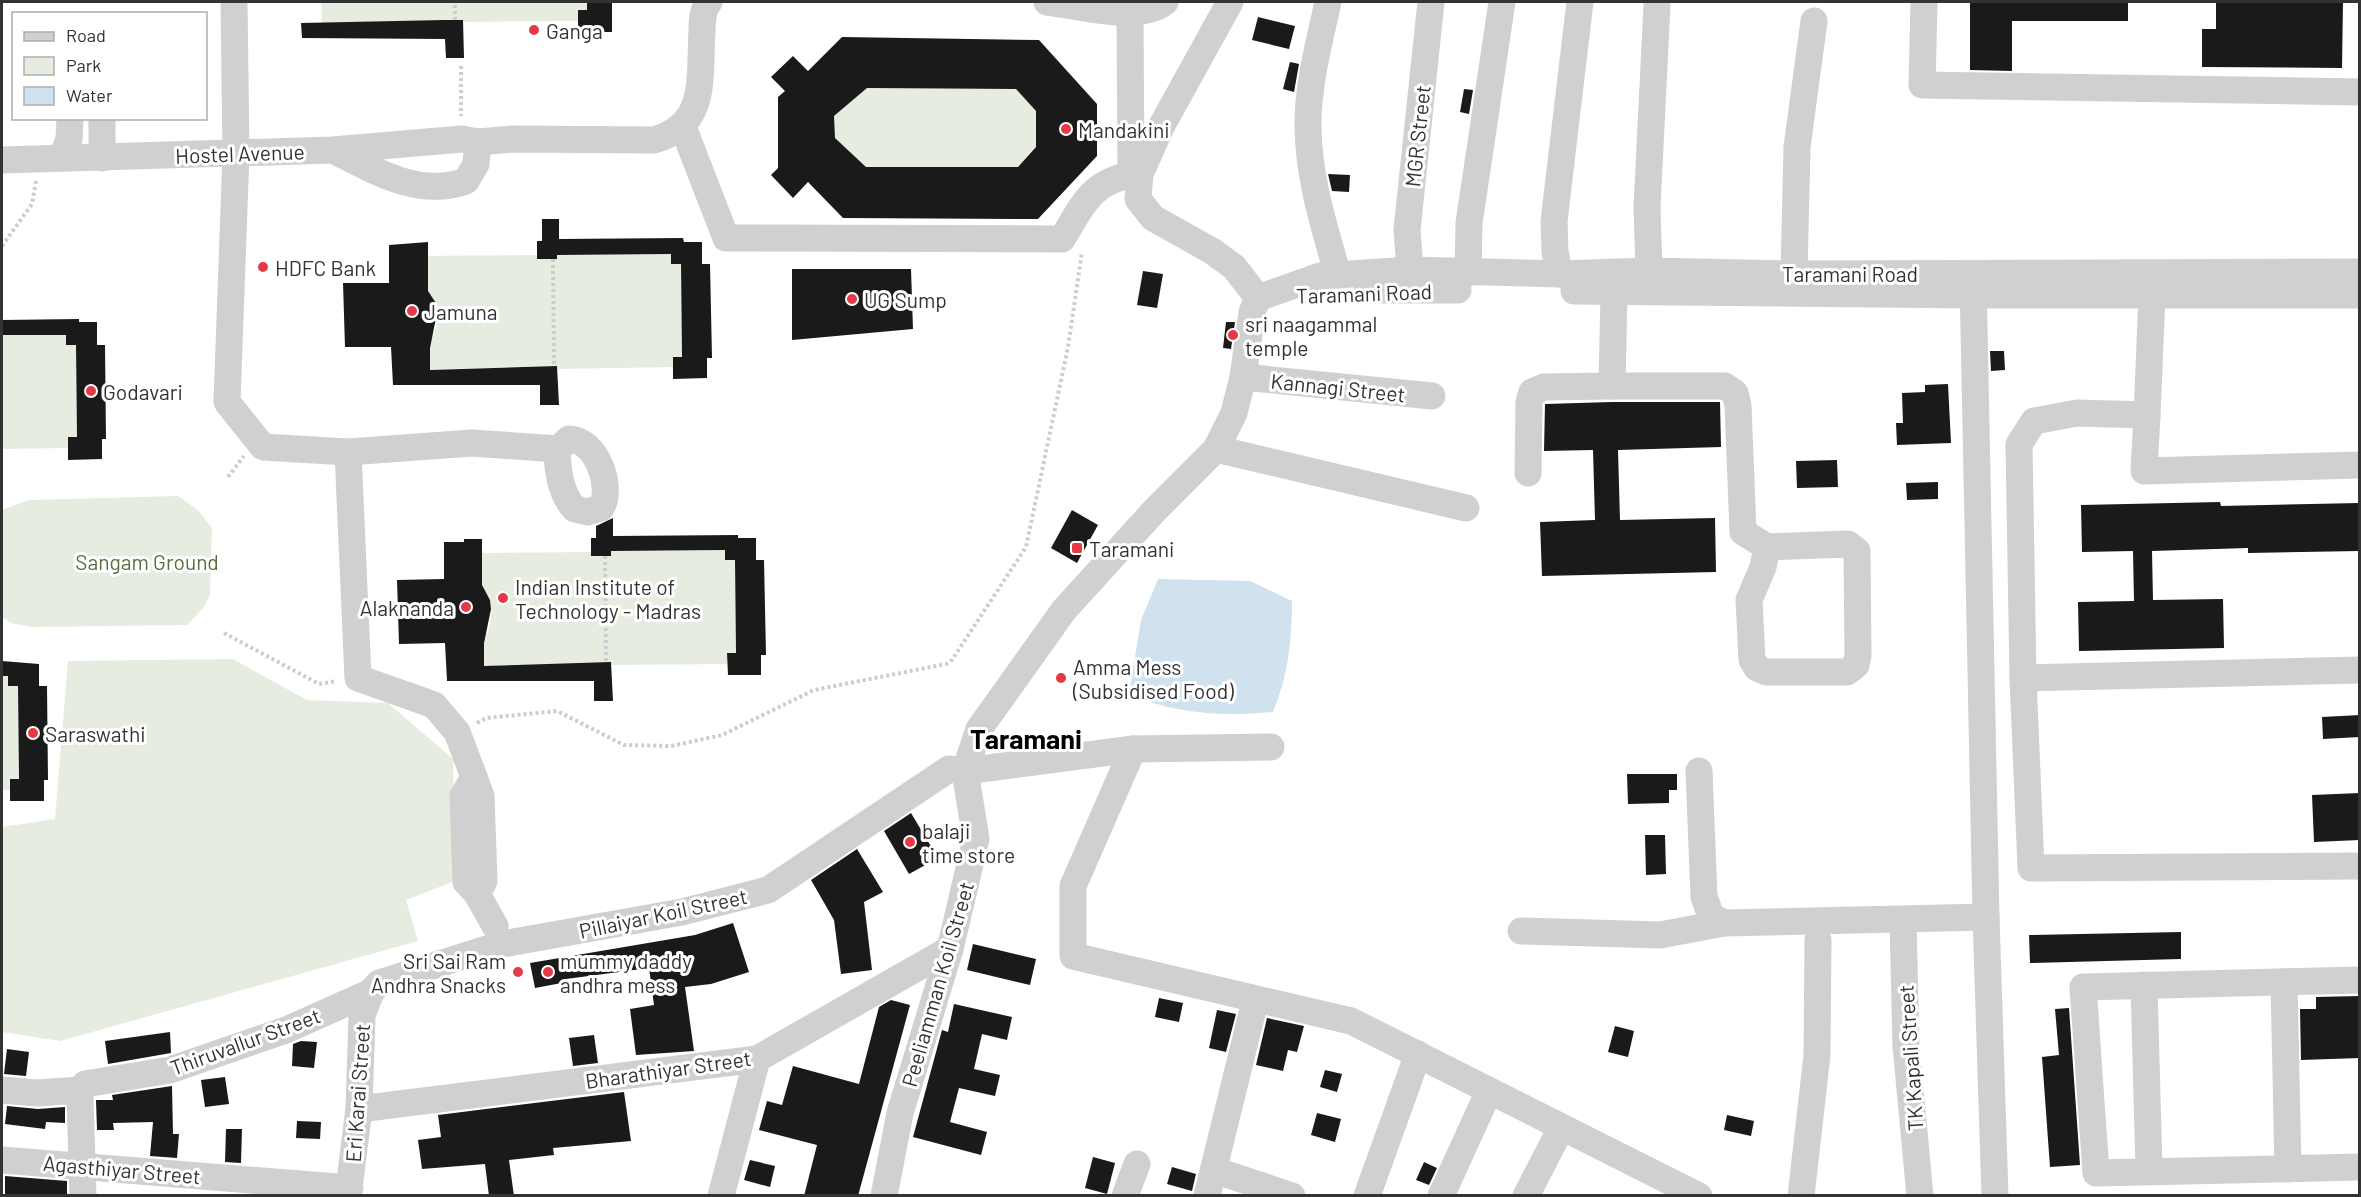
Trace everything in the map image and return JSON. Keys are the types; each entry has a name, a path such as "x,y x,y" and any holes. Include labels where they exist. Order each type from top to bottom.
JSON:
{"street":[{"path":"234,2 236,153 227,402 263,447 348,452 472,443 558,449"},
{"path":"1047,2 1130,13 1157,8 1165,2"},
{"path":"1135,174 1230,2"},
{"path":"1328,2 1308,116 1308,150 1320,211 1338,275"},
{"name":"MGR Street","path":"1410,270 1407,230 1431,2"},
{"path":"1468,273 1469,223 1502,2"},
{"path":"1560,274 1555,252 1554,221 1580,2"},
{"path":"1924,2 1922,85 2360,92"},
{"path":"1649,271 1647,207 1657,5"},
{"path":"705,6 696,104 683,127 726,238 1062,239 1092,192 1111,178 1135,174"},
{"path":"1130,13 1135,174 1138,199 1153,218 1212,251 1234,267 1258,298"},
{"path":"1794,274 1797,147 1814,21"},
{"path":"70,122 79,128 102,122 102,158"},
{"path":"49,159 69,139 70,122"},
{"name":"Hostel Avenue","path":"2,160 333,150 513,139 654,140 670,136 683,127"},
{"path":"333,150 379,174 404,183 456,184 466,181 476,164 470,141"},
{"name":"Taramani Road","path":"1258,298 1320,276 1410,270 1560,274 1649,271 1794,274 2152,295 2360,295"},
{"name":"Taramani Road","path":"1258,298 1375,289 1614,291 1974,284 2360,272"},
{"path":"1974,284 1986,917 1995,1196"},
{"path":"1612,386 1614,291"},
{"path":"2152,295 2144,471 2360,465"},
{"name":"Peeliamman Koil Street","path":"884,1196 900,1113 950,949 976,839 965,771 979,729 1064,610 1156,509 1216,449 1234,413 1243,377 1252,312 1258,298"},
{"name":"Kannagi Street","path":"1243,377 1432,396"},
{"path":"1528,473 1529,402 1532,392 1544,387 1725,386 1735,393 1738,405 1743,532 1767,547 1848,544 1857,551 1858,655 1856,665 1847,672 1766,672 1757,668 1752,660 1749,600 1764,567 1767,547"},
{"path":"2147,415 2077,413 2034,421 2019,444 2023,678 2031,868 2360,866"},
{"path":"1216,449 1466,508"},
{"path":"348,452 358,678 434,705 457,732 474,777 463,795 466,882 477,894 495,926"},
{"path":"2023,678 2360,670"},
{"path":"965,771 1133,749 1271,747"},
{"path":"1133,749 1072,886 1072,956 1255,1001 1351,1021 1699,1196"},
{"name":"Pillaiyar Koil Street","path":"371,992 379,983 388,979 502,944 682,912 768,890 949,769 965,771"},
{"path":"1699,771 1704,897 1711,916 1724,923"},
{"path":"1521,932 1660,935 1724,923 1903,921 1986,917"},
{"name":"TK Kapali Street","path":"1903,921 1906,1046 1920,1196"},
{"path":"1801,1196 1817,1055 1818,939"},
{"name":"Bharathiyar Street","path":"359,1109 757,1059 950,949"},
{"path":"2360,980 2083,987 2096,1173 2360,1167"},
{"path":"2284,982 2288,1169"},
{"path":"2145,985 2149,1170"},
{"name":"Thiruvallur Street","path":"2,1090 37,1093 81,1089 92,1081 170,1070 286,1030 371,992"},
{"name":"Eri Karai Street","path":"349,1192 359,1109 362,1015 371,992"},
{"path":"1207,1196 1255,1001"},
{"path":"1367,1196 1418,1054"},
{"path":"721,1196 757,1059"},
{"path":"81,1089 83,1196"},
{"path":"1441,1196 1489,1090"},
{"path":"1526,1196 1561,1128"},
{"name":"Agasthiyar Street","path":"2,1160 349,1192"},
{"path":"1125,1196 1137,1164"},
{"path":"1214,1170 1292,1196"}],"path":[{"path":"455,2 455,20"},
{"path":"460,66 470,141"},
{"path":"2,246 32,204 49,159"},
{"path":"457,732 486,718 556,711 624,745 670,746 722,735 814,690 946,664 952,660 1026,547 1068,346 1083,247"},
{"path":"553,259 554,366"},
{"path":"605,556 606,663"},
{"path":"224,633 319,684 358,678"}],"green space":[{"path":"321,2 587,2 587,10 578,10 578,21 463,22 462,20 444,20 322,23"},
{"path":"867,88 1016,89 1046,122 1036,122 1036,135 1046,135 1018,167 866,167 835,138 834,116"},
{"path":"671,254 671,264 681,264 682,357 673,357 673,367 557,369 554,366 417,370 430,337 434,336 437,307 428,294 428,282 416,282 416,256 537,255 537,259 557,259 557,255"},
{"path":"2,335 66,335 76,345 77,437 68,448 2,449"},
{"name":"Sangam Ground","path":"178,496 198,510 212,528 210,595 204,607 187,625 32,627 11,623 2,617 2,510 29,500"},
{"path":"725,550 725,560 735,560 736,653 727,653 727,664 611,665 611,663 471,667 484,633 488,633 491,603 482,591 482,579 470,578 470,553 591,552 591,556 605,556 611,551"},
{"path":"233,659 307,700 388,703 453,759 455,881 406,900 418,941 60,1041 2,1032 2,827 55,819 68,661"},
{"path":"2,676 8,676 8,686 18,686 19,779 10,779 10,790 2,790"}],"water":[{"path":"1158,579 1250,581 1292,601 1288,658 1273,712 1218,714 1182,710 1129,694 1141,620"}],"building":[{"path":"587,2 612,2 612,32 578,32 578,10 587,10"},
{"path":"1970,2 2128,2 2128,21 2012,21 2012,71 1970,70"},
{"path":"2216,2 2343,2 2342,68 2202,67 2202,29 2216,29"},
{"path":"1258,17 1295,26 1289,49 1252,40"},
{"path":"463,20 464,58 446,58 445,39 302,38 301,23"},
{"name":"Mandakini","path":"842,37 1039,40 1097,104 1097,156 1038,219 843,218 808,182 793,198 771,175 778,168 778,97 785,91 771,77 793,56 808,71","holes":["867,88 1016,89 1036,111 1036,147 1018,167 866,167 835,138 834,116"]},
{"path":"1290,62 1299,64 1294,92 1283,89"},
{"path":"1464,89 1473,90 1469,114 1460,112"},
{"path":"1328,174 1350,175 1349,192 1332,191"},
{"path":"542,219 559,219 559,239 683,238 684,242 702,242 702,264 710,264 712,358 707,358 707,378 673,379 673,357 682,357 681,264 671,264 671,254 557,255 557,259 537,259 537,241 542,241"},
{"path":"428,242 428,291 436,303 437,313 430,348 430,370 557,366 559,405 540,405 540,385 393,385 391,347 345,347 343,283 389,283 389,245"},
{"name":"UG Sump","path":"792,269 911,269 913,329 792,340"},
{"path":"1143,271 1163,274 1157,308 1137,305"},
{"name":"Godavari","path":"79,319 79,322 97,322 97,345 105,345 106,439 102,439 102,459 68,460 68,437 77,437 76,345 66,345 66,335 2,335 2,320"},
{"path":"1226,322 1235,322 1231,349 1223,348"},
{"path":"1990,351 2004,351 2005,370 1991,371"},
{"path":"1948,384 1951,443 1897,445 1896,423 1903,423 1902,393 1925,392 1925,385"},
{"path":"1720,402 1721,447 1618,450 1620,520 1715,518 1716,572 1542,576 1540,522 1595,520 1593,450 1544,451 1545,404"},
{"path":"1837,460 1838,487 1797,488 1796,461"},
{"path":"1938,482 1938,499 1907,500 1906,483"},
{"path":"2220,502 2221,506 2360,503 2360,551 2248,553 2248,548 2152,551 2153,600 2223,599 2224,648 2079,651 2078,602 2134,601 2133,551 2082,552 2081,505"},
{"path":"1072,510 1098,525 1077,563 1051,548"},
{"path":"613,518 613,536 738,535 738,538 756,538 756,560 764,560 766,655 761,655 761,675 728,675 727,653 736,653 735,560 725,560 725,550 611,551 611,556 591,556 591,538 596,538 596,526"},
{"path":"464,539 482,539 482,585 490,600 491,609 484,643 484,666 611,662 613,701 594,701 594,681 447,681 445,643 399,644 397,580 444,579 444,542 464,542"},
{"name":"Saraswathi","path":"2,661 39,664 39,686 47,686 48,780 44,780 44,801 10,801 10,779 19,779 18,686 8,686 8,676 2,676"},
{"path":"2360,715 2360,737 2323,739 2322,717"},
{"path":"1627,774 1677,774 1677,790 1669,790 1669,803 1628,804"},
{"path":"2360,793 2360,840 2314,842 2312,795"},
{"name":"balaji time store","path":"911,813 938,858 909,874 884,831"},
{"path":"1645,835 1665,835 1666,874 1646,875"},
{"path":"857,849 883,892 864,902 872,970 841,974 834,920 811,880"},
{"path":"733,923 749,972 711,984 685,987 694,1051 636,1055 630,1009 654,1005 649,968 566,979 567,982 535,988 530,963 695,935"},
{"path":"2181,932 2181,959 2030,963 2029,935"},
{"path":"973,944 1036,959 1030,985 967,970"},
{"path":"2360,996 2360,1058 2301,1060 2300,1009 2316,1009 2316,997"},
{"path":"1159,998 1183,1003 1179,1022 1155,1017"},
{"path":"891,1000 910,1005 858,1196 804,1196 817,1145 759,1130 767,1101 782,1105 793,1066 859,1084 879,1007"},
{"path":"954,1004 1012,1017 1007,1040 982,1034 974,1069 1000,1075 995,1096 959,1088 950,1122 987,1132 981,1155 913,1137 942,1030 948,1032"},
{"path":"2069,1008 2080,1165 2050,1167 2042,1057 2059,1055 2055,1009"},
{"path":"1217,1010 1236,1014 1226,1052 1209,1048"},
{"path":"1267,1018 1304,1026 1297,1052 1288,1050 1283,1071 1256,1065"},
{"path":"1615,1026 1634,1031 1628,1057 1608,1052"},
{"path":"170,1032 171,1053 108,1064 105,1041"},
{"path":"594,1035 598,1063 573,1066 569,1038"},
{"path":"301,1041 317,1042 314,1068 292,1066 293,1044"},
{"path":"7,1049 29,1052 26,1076 4,1074"},
{"path":"1325,1070 1342,1074 1337,1092 1320,1087"},
{"path":"225,1077 229,1104 205,1107 201,1080"},
{"path":"172,1086 173,1134 179,1134 177,1158 150,1156 153,1122 113,1123 114,1130 97,1130 96,1100 113,1100 112,1095"},
{"path":"624,1092 631,1141 553,1148 554,1155 509,1160 514,1196 489,1196 485,1164 422,1169 418,1140 441,1137 438,1115"},
{"path":"7,1106 38,1109 65,1107 65,1123 46,1122 45,1129 5,1124"},
{"path":"1317,1113 1341,1119 1335,1142 1311,1135"},
{"path":"1727,1115 1754,1121 1751,1136 1724,1130"},
{"path":"297,1121 321,1122 320,1139 296,1138"},
{"path":"226,1129 242,1129 241,1163 225,1162"},
{"path":"1093,1157 1115,1163 1107,1194 1085,1188"},
{"path":"750,1160 775,1166 770,1187 744,1180"},
{"path":"1424,1162 1437,1168 1429,1185 1416,1180"},
{"path":"1172,1167 1196,1174 1192,1191 1167,1184"},
{"path":"5,1176 67,1181 67,1196 5,1196"}],"place":[{"name":"Ganga","path":"534,30"},
{"name":"Mandakini","path":"1066,129"},
{"name":"HDFC Bank","path":"263,267"},
{"name":"UG Sump","path":"852,299"},
{"name":"Jamuna","path":"412,311"},
{"name":"sri naagammal temple","path":"1233,335"},
{"name":"Godavari","path":"91,391"},
{"name":"Taramani","path":"1077,548"},
{"name":"Indian Institute of Technology - Madras","path":"503,598"},
{"name":"Alaknanda","path":"466,607"},
{"name":"Amma Mess (Subsidised Food)","path":"1061,678"},
{"name":"Saraswathi","path":"33,733"},
{"name":"balaji time store","path":"910,842"},
{"name":"Sri Sai Ram Andhra Snacks","path":"518,972"},
{"name":"mummy daddy andhra mess","path":"548,972"}],"district":[{"name":"Taramani","path":"1026,738"}]}
